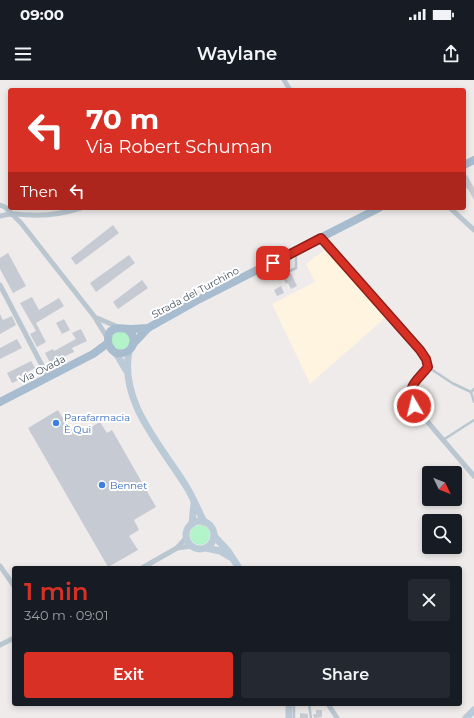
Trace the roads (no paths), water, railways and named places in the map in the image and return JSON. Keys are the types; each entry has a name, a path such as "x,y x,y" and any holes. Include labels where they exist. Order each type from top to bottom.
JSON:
{"main road":[{"name":"Strada del Turchino","path":"131,347 148,328 196,301 375,210"},
{"name":"Strada del Turchino","path":"123,328 148,328"},
{"path":"127,370 133,335 123,328 110,332 108,341 127,370 136,407 187,488 204,522 210,526 214,536 228,551 238,566"},
{"name":"Via Ovada","path":"0,402 93,354 108,341"},
{"path":"114,352 125,353 131,347"},
{"name":"Via Ovada","path":"93,354 114,352"},
{"path":"192,524 194,503"},
{"path":"204,522 196,522 186,531 186,538 191,546 198,549 206,548 220,551 234,561"},
{"path":"206,548 214,536"},
{"path":"289,706 289,718"},
{"path":"466,718 474,710"}],"street":[{"path":"8,210 21,223 94,316 108,341"},
{"path":"0,216 12,213 46,215 71,210"},
{"path":"452,210 474,230"},
{"path":"321,238 420,350 426,359 428,367 411,386 410,396 414,406 474,476"},
{"path":"0,285 48,378"},
{"path":"94,316 123,328"},
{"path":"146,566 177,548 186,538"},
{"path":"177,548 191,546"},
{"path":"0,566 12,583"},
{"path":"0,645 12,639"},
{"path":"329,706 337,718"}],"lane":[{"path":"261,269 273,279 296,268 296,251"},
{"path":"428,367 452,383 471,392"},
{"path":"471,392 474,389"},
{"path":"471,392 474,402"},
{"path":"443,440 474,420"},
{"path":"294,706 294,718"},
{"path":"309,706 311,718"}],"place":[{"name":"Parafarmacia È Qui","path":"56,423"},
{"name":"Bennet","path":"102,485"}]}
